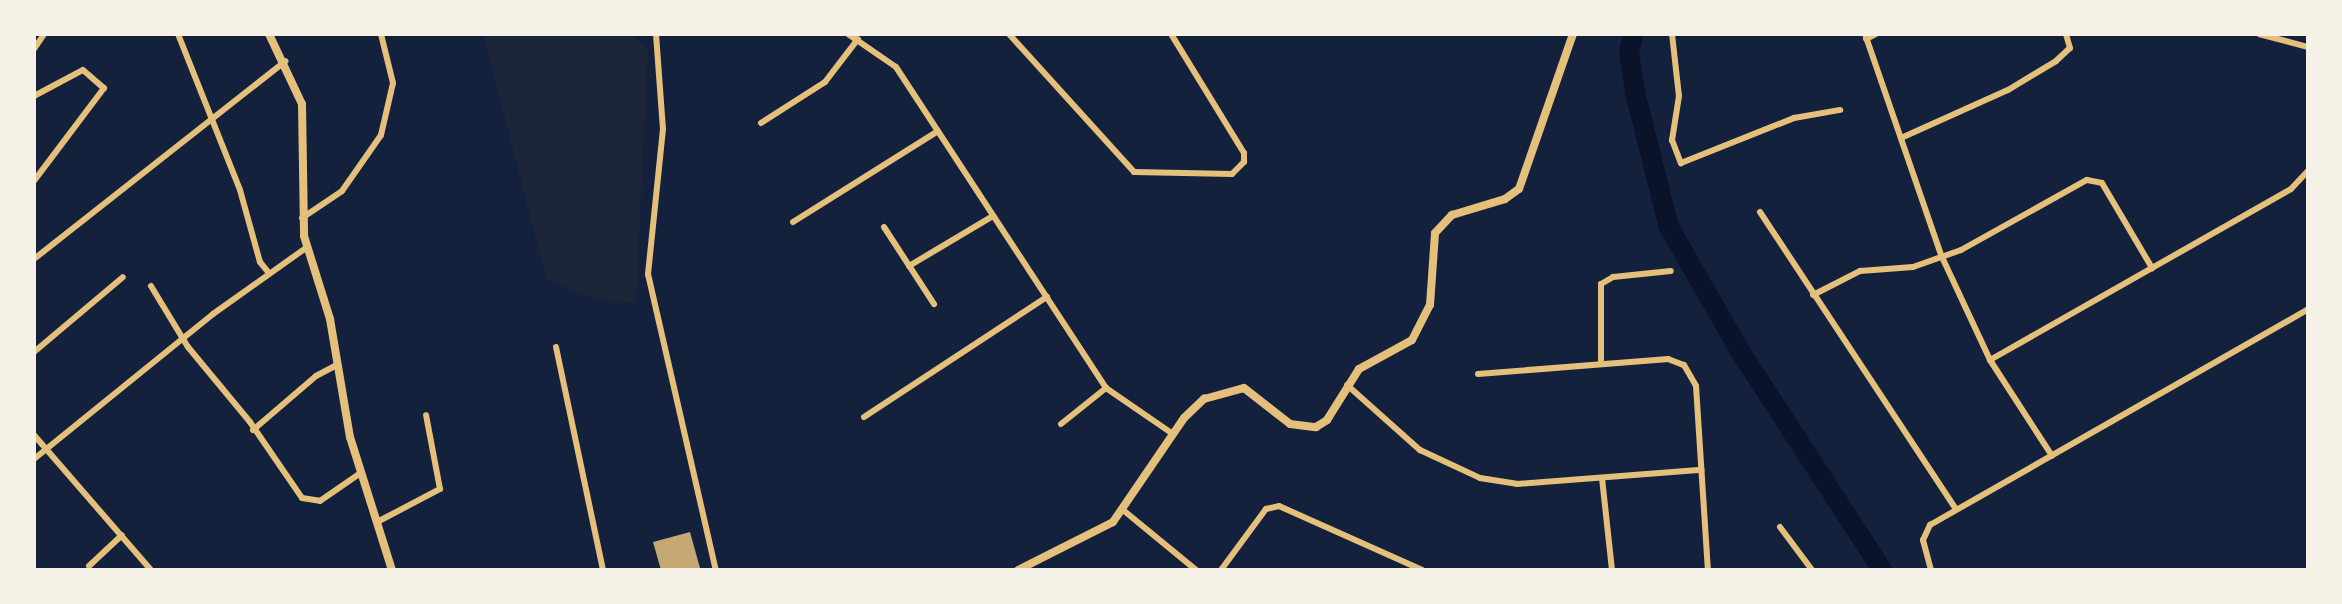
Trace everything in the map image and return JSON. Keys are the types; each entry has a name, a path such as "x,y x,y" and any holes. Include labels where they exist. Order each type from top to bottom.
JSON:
{"street":[{"path":"34,49 44,34"},
{"path":"178,34 240,190 260,262 268,272"},
{"path":"269,34 286,61 305,120 301,218 306,248 330,319 343,410 379,521 392,570"},
{"path":"301,218 342,191 381,135 393,83 381,34"},
{"path":"656,34 663,129 648,274 716,570"},
{"path":"848,34 896,67 1106,388 1173,434"},
{"path":"1009,34 1134,172 1232,174 1244,162 1244,153 1171,34"},
{"path":"1018,570 1102,531 1123,510 1173,434 1204,399 1236,387 1253,390 1290,424 1316,427 1327,420 1359,369 1412,340 1423,323 1430,305 1432,242 1440,224 1452,215 1505,199 1519,189 1573,34"},
{"path":"1672,34 1679,96 1672,140 1681,163 1794,118 1840,110"},
{"path":"1876,34 1866,37 1942,257 1990,360 2052,456"},
{"path":"1901,138 2008,90 2056,61 2070,48 2066,34"},
{"path":"2259,34 2307,47"},
{"path":"2289,42 2292,34"},
{"path":"761,123 825,82 858,39"},
{"path":"34,259 210,116 286,61"},
{"path":"34,96 83,70 104,93 34,181"},
{"path":"793,222 938,130"},
{"path":"1990,360 2291,189 2307,171"},
{"path":"1814,296 1860,271 1913,267 1942,257 2096,180 2152,268"},
{"path":"1760,212 1956,509"},
{"path":"909,266 993,216"},
{"path":"884,227 934,304"},
{"path":"34,459 268,272 306,248"},
{"path":"1601,364 1601,284 1613,277 1671,271"},
{"path":"34,352 123,277"},
{"path":"152,286 183,340 302,498 316,502 362,472"},
{"path":"864,417 1047,297"},
{"path":"1931,570 1923,550 1926,532 1956,509 2307,309"},
{"path":"556,347 603,570"},
{"path":"1478,374 1668,360 1689,369 1696,386 1708,570"},
{"path":"253,430 316,376 337,365"},
{"path":"1347,385 1420,450 1466,474 1517,483 1701,470"},
{"path":"1061,424 1106,388"},
{"path":"379,521 441,489 426,415"},
{"path":"34,435 151,570"},
{"path":"1602,478 1612,570"},
{"path":"1221,570 1266,509 1280,506 1422,570"},
{"path":"1123,510 1196,570"},
{"path":"1780,527 1812,570"},
{"path":"89,566 122,535"}],"shaded area":[{"path":"484,35 633,35 648,50 636,303 595,299 546,279"}],"building":[{"path":"690,532 700,568 661,570 653,542"}],"waterway":[{"path":"1633,34 1629,53 1635,92 1669,227 1740,351 1882,570"}]}
